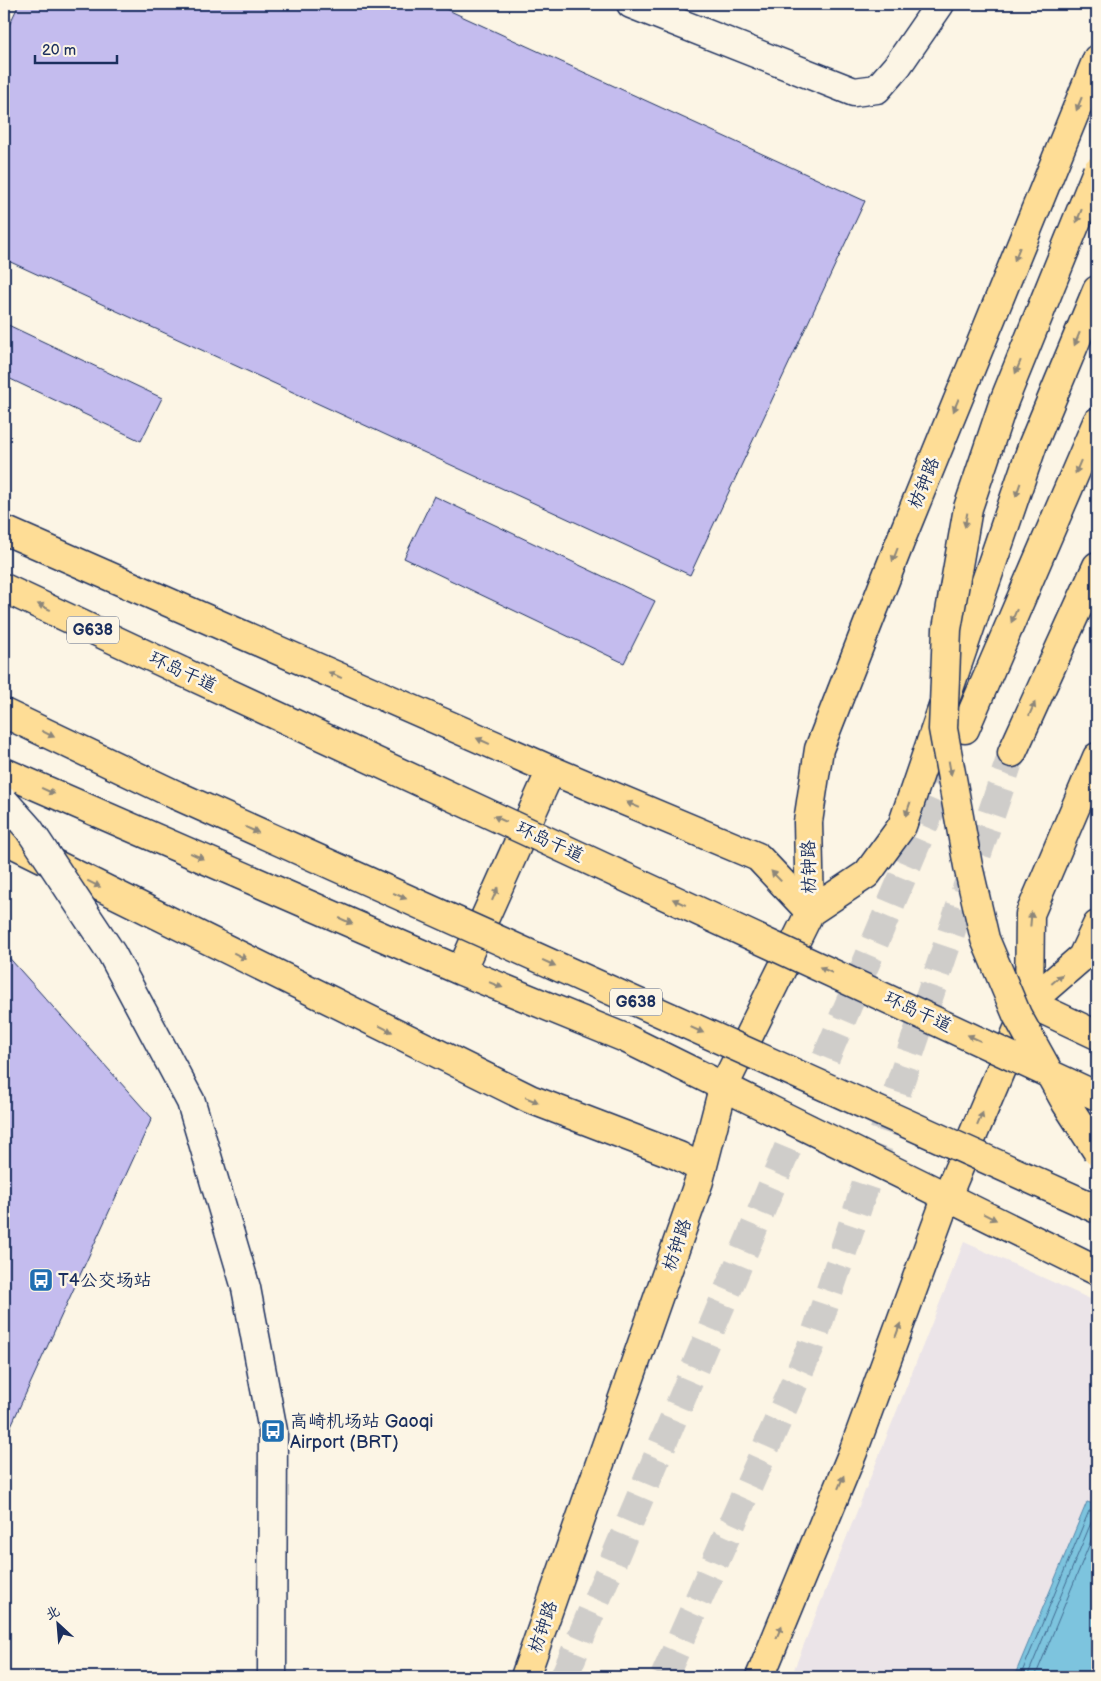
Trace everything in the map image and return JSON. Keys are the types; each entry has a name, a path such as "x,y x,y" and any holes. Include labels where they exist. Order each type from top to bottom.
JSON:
{"main road":[{"name":"枋钟路","path":"525,1677 702,1169 723,1088 810,912 808,822 819,749 902,537 1097,59"},
{"path":"1097,171 1004,401 968,508 947,629 943,729 968,866 985,939 1017,1015 1066,1103 1097,1151"},
{"path":"4,530 551,770 758,857 810,912 867,874 902,826 1034,444 1097,292"},
{"path":"965,729 1097,422"},
{"path":"1012,753 1097,566"},
{"name":"环岛干道","path":"4,588 1097,1096"},
{"name":"G638","path":"4,713 176,795 1097,1209"},
{"path":"760,1677 854,1452 947,1196 1029,1003 1030,914 1097,757"},
{"path":"462,971 551,770"},
{"path":"4,772 462,971 624,1038 1097,1271"},
{"path":"4,840 530,1099 679,1156 702,1169"},
{"path":"1029,1003 1082,957 1097,925"},
{"path":"1029,1003 1097,1035"}],"lane":[{"path":"631,4 854,92 877,89 898,66 940,4"},
{"path":"4,801 30,829 112,954 191,1102 246,1288 274,1431 272,1677"}],"shaded area":[{"path":"964,1242 1097,1302 1097,1677 791,1677"}],"water":[{"path":"1087,1502 1097,1505 1097,1677 1014,1677"}],"building":[{"path":"19,4 435,4 865,201 690,575 4,259 4,36"},
{"path":"4,323 162,398 141,441 4,376"},
{"path":"434,496 655,601 624,663 404,558"},
{"name":"T4公交场站","path":"4,952 152,1118 4,1441"}],"tunnel":[{"path":"564,1677 955,753"},
{"path":"664,1677 811,1346 1012,753"}],"place":[{"name":"T4公交场站","path":"41,1280"},
{"name":"高崎机场站 Gaoqi Airport (BRT)","path":"273,1431"}]}
